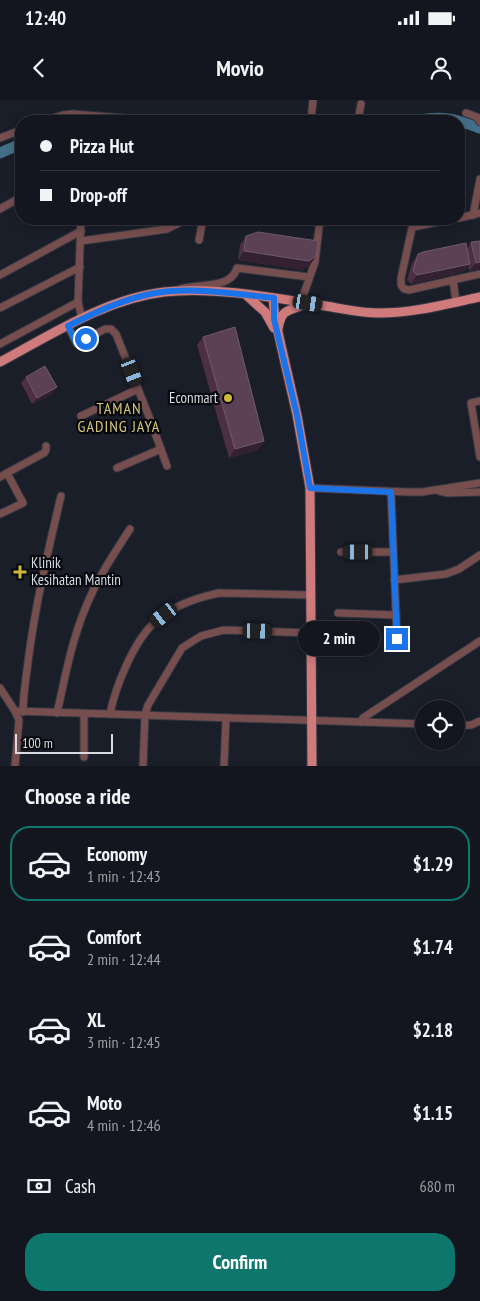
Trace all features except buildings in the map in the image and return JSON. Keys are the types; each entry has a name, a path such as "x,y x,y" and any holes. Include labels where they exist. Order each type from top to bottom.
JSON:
{"main road":[{"path":"0,362 82,319 134,298 175,291 274,298 378,313 402,312 480,297"},
{"path":"246,295 265,312 277,332"},
{"path":"274,298 274,319 297,415 310,488 312,766"},
{"path":"277,332 280,318 286,310 305,303"}],"street":[{"path":"312,100 312,115"},
{"path":"359,115 361,104"},
{"path":"466,112 477,117 480,122"},
{"path":"63,115 85,115"},
{"path":"0,138 15,132"},
{"path":"476,214 480,180"},
{"path":"0,209 15,201"},
{"path":"81,225 78,302 82,319"},
{"path":"81,241 167,229 175,225"},
{"path":"199,240 202,225"},
{"path":"305,303 315,262 319,225"},
{"path":"423,225 413,227 401,278 401,285 404,289 408,290 480,274"},
{"path":"0,274 81,231"},
{"path":"0,308 80,267"},
{"path":"175,291 188,286 219,283 232,276 237,268 310,277"},
{"path":"453,280 456,302"},
{"path":"0,344 78,302"},
{"path":"68,326 77,344 105,329 111,329 116,334 166,466"},
{"path":"81,416 138,389"},
{"path":"480,401 471,403 480,457"},
{"path":"0,514 23,503 4,475 44,453 46,446"},
{"path":"117,468 161,449"},
{"path":"310,488 422,492 480,483"},
{"path":"437,489 448,493 480,492"},
{"path":"391,492 397,639"},
{"path":"15,766 19,711 32,631 61,496"},
{"path":"57,714 68,663 85,609 100,576 130,529"},
{"path":"341,552 393,552"},
{"path":"394,580 446,574 459,569 480,555"},
{"path":"110,714 115,692 144,634 152,624 175,608 204,596 219,593 310,595"},
{"path":"338,613 396,615"},
{"path":"143,766 145,715 148,705 182,648 201,636 224,630 310,633"},
{"path":"361,722 363,718 480,641"},
{"path":"0,688 19,711 57,714 415,724"},
{"path":"84,714 84,757"},
{"path":"224,766 226,718"},
{"path":"465,725 480,721"}],"waterway":[{"path":"465,123 480,128"},
{"path":"0,153 15,147"}],"place":[{"name":"Econmart","path":"228,398"},
{"name":"Klinik Kesihatan Mantin","path":"20,572"}],"district":[{"name":"TAMAN GADING JAYA","path":"119,417"}],"route":[{"path":"86,339 77,344 68,326 122,302 149,294 175,291 218,292 274,298 274,319 297,415 310,488 391,492 397,639"}]}
